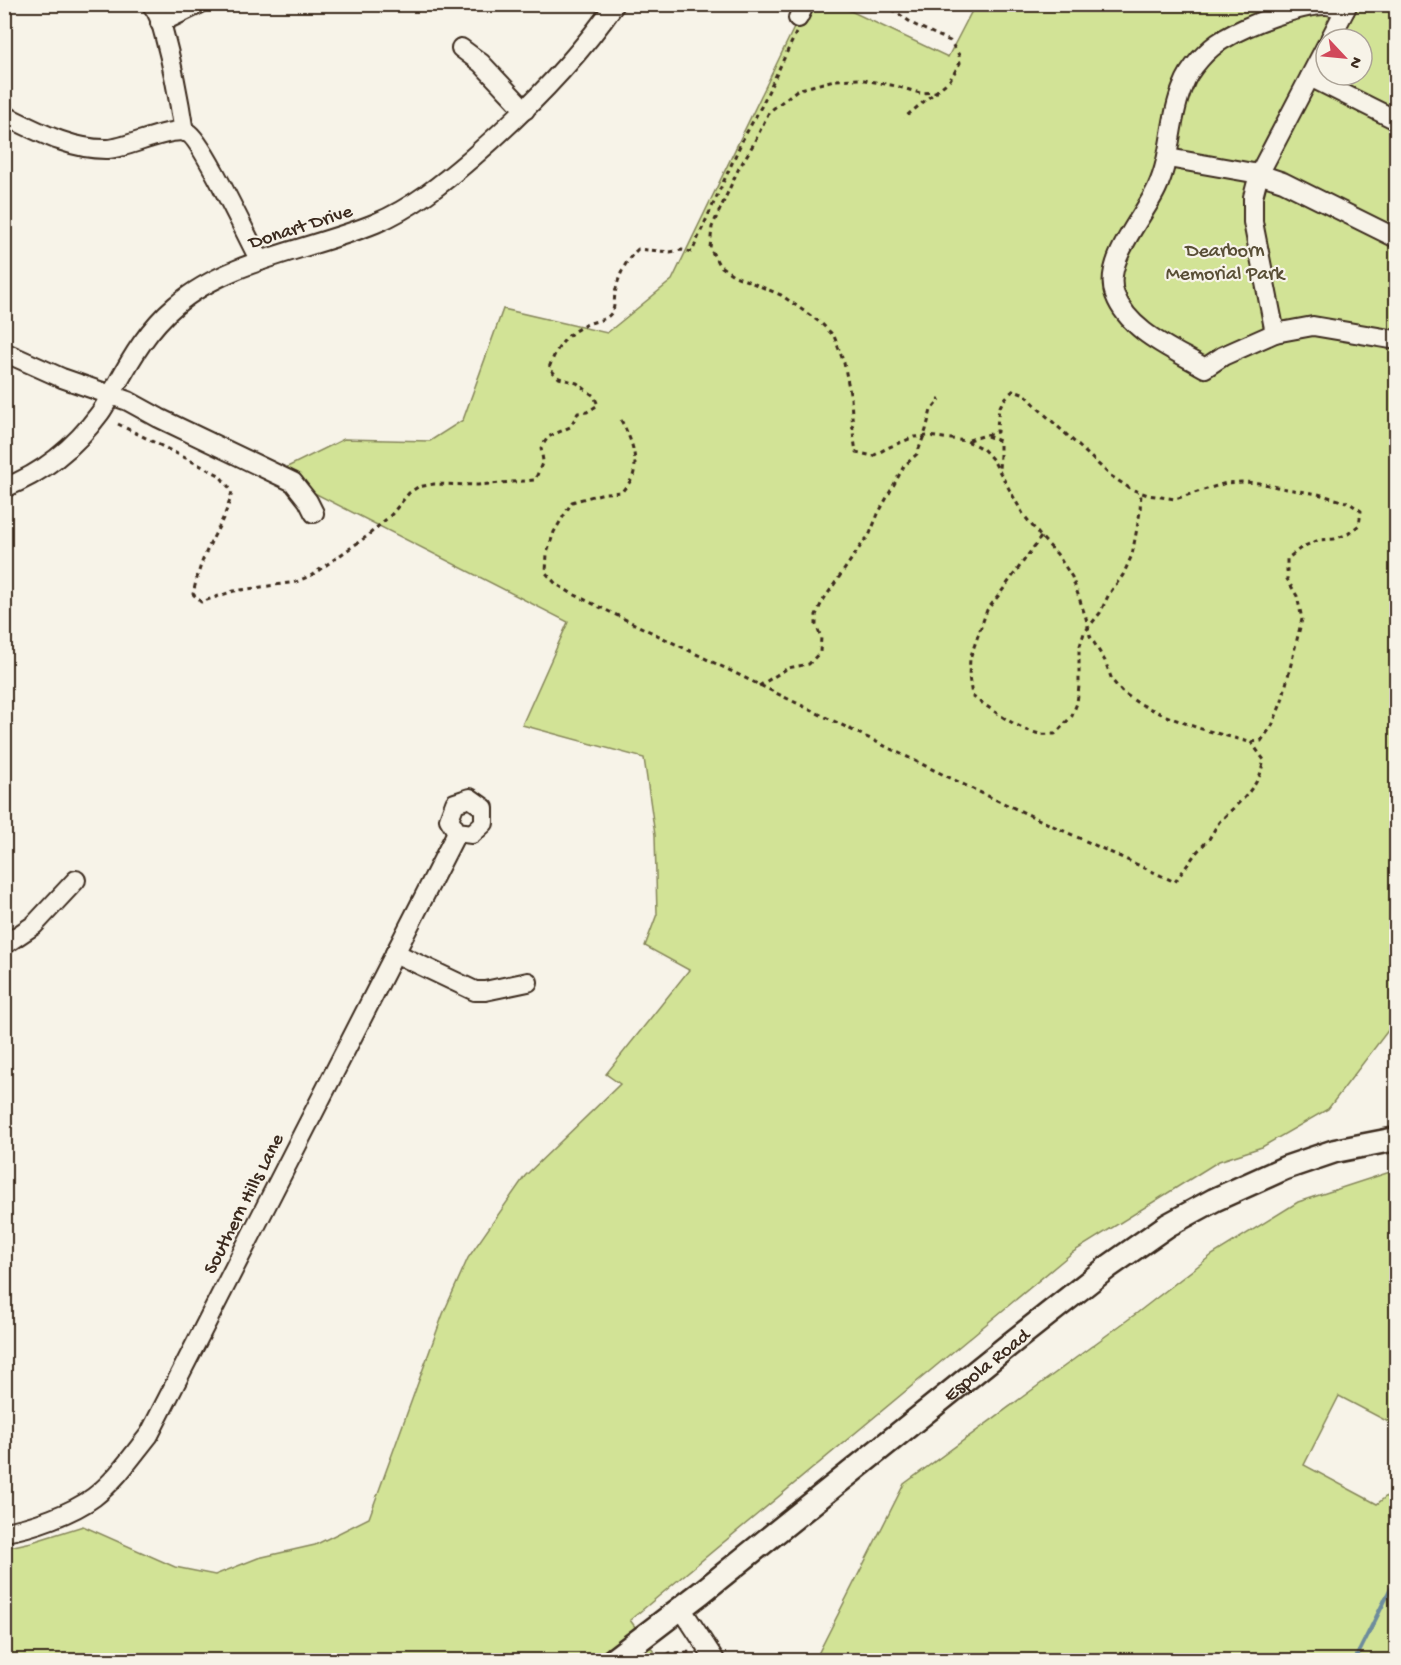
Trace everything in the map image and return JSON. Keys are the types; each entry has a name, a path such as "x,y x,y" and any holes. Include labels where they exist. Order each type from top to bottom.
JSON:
{"main road":[{"name":"Espola Road","path":"613,1660 1108,1267 1168,1225 1249,1183 1303,1162 1335,1151 1396,1139"}],"street":[{"path":"151,4 157,11 176,82 184,132"},
{"path":"160,23 199,4"},
{"name":"Donart Drive","path":"4,488 20,482 52,463 80,437 101,412 143,342 159,321 176,305 193,292 212,282 260,261 349,234 400,211 425,196 449,178 525,111 565,68 615,4"},
{"path":"1336,27 1346,7 1328,5 1308,7 1263,21 1222,39 1197,62 1183,85 1176,108 1163,176 1121,249 1113,270 1114,294 1126,314 1142,331 1205,368 1223,356 1275,333 1313,326 1396,340"},
{"path":"461,48 481,63 525,111"},
{"path":"1275,333 1253,222 1253,197 1259,174 1314,69"},
{"path":"1310,77 1396,120"},
{"path":"4,115 53,138 72,145 90,148 120,147 168,132 180,131 189,134 212,167 260,261"},
{"path":"1168,158 1259,174 1283,182 1396,238"},
{"path":"4,352 62,378 128,401 293,482 314,513"},
{"name":"Southern Hills Lane","path":"4,1532 20,1530 63,1514 93,1497 118,1474 149,1434 458,832"},
{"path":"4,945 34,925 76,880"},
{"path":"395,953 475,991 528,982"},
{"path":"681,1608 715,1660"}],"path":[{"path":"884,4 915,25 950,41 959,56 960,63 950,80 904,118"},
{"path":"118,424 219,475 232,490 226,516 197,576 193,594 201,602 234,591 296,582 312,575 366,537 391,515 409,493 418,487 434,484 535,480 543,461 541,448 548,437 570,427 578,413 587,412 598,405 594,396 577,383 559,378 549,368 554,353 576,329 591,322 604,320 612,311 622,270 628,258 638,249 692,252 743,139 790,48 802,11"},
{"path":"938,92 920,93 859,79 834,80 797,90 769,112 738,170 712,227 710,248 719,265 734,275 781,295 821,323 834,336 844,363 851,398 856,452 873,456 914,437 928,436 968,441 983,449 999,469 1023,514 1057,554 1072,577 1090,636 1105,661 1112,680 1122,692 1138,703 1198,728 1251,742 1261,741 1272,726 1282,700 1302,619 1297,596 1287,579 1287,559 1302,547 1319,540 1334,539 1348,534 1359,525 1361,511 1346,502 1318,494 1260,483 1226,483 1175,499 1148,495 1131,489 1111,476 1025,394 1014,390 1003,399 998,415 997,432 968,441"},
{"path":"759,686 788,668 808,664 820,652 821,637 816,625 816,615 822,602 869,536 903,466 916,454 931,410 940,399"},
{"path":"621,420 628,433 635,459 632,478 622,492 604,493 572,502 554,532 547,553 546,573 556,584 571,593 977,791 1175,882 1220,822 1245,797 1260,775 1264,760 1251,742"},
{"path":"986,436 1000,441 999,469"},
{"path":"1041,537 987,610 970,658 969,676 972,696 991,709 1018,726 1037,734 1055,734 1072,716 1077,703 1079,649 1084,633 1100,613 1132,555 1140,512 1141,492"},
{"path":"660,1660 670,1653 691,1651 698,1660"}],"green space":[{"name":"Dearborn Memorial Park","path":"805,5 838,5 948,57 975,5 1396,5 1396,1020 1328,1109 1262,1147 1219,1161 1073,1252 630,1620 660,1660 5,1660 4,1548 83,1526 175,1567 215,1575 258,1558 315,1545 369,1518 443,1314 468,1258 525,1176 620,1084 606,1074 689,970 645,946 657,914 655,835 644,758 522,725 568,622 275,473 344,439 430,441 463,420 503,309 607,333 672,280"},
{"path":"1396,1170 1396,1426 1339,1396 1304,1465 1377,1504 1396,1488 1396,1660 815,1660 904,1484 1212,1255 1298,1202"}],"waterway":[{"path":"1355,1660 1396,1578"}]}
